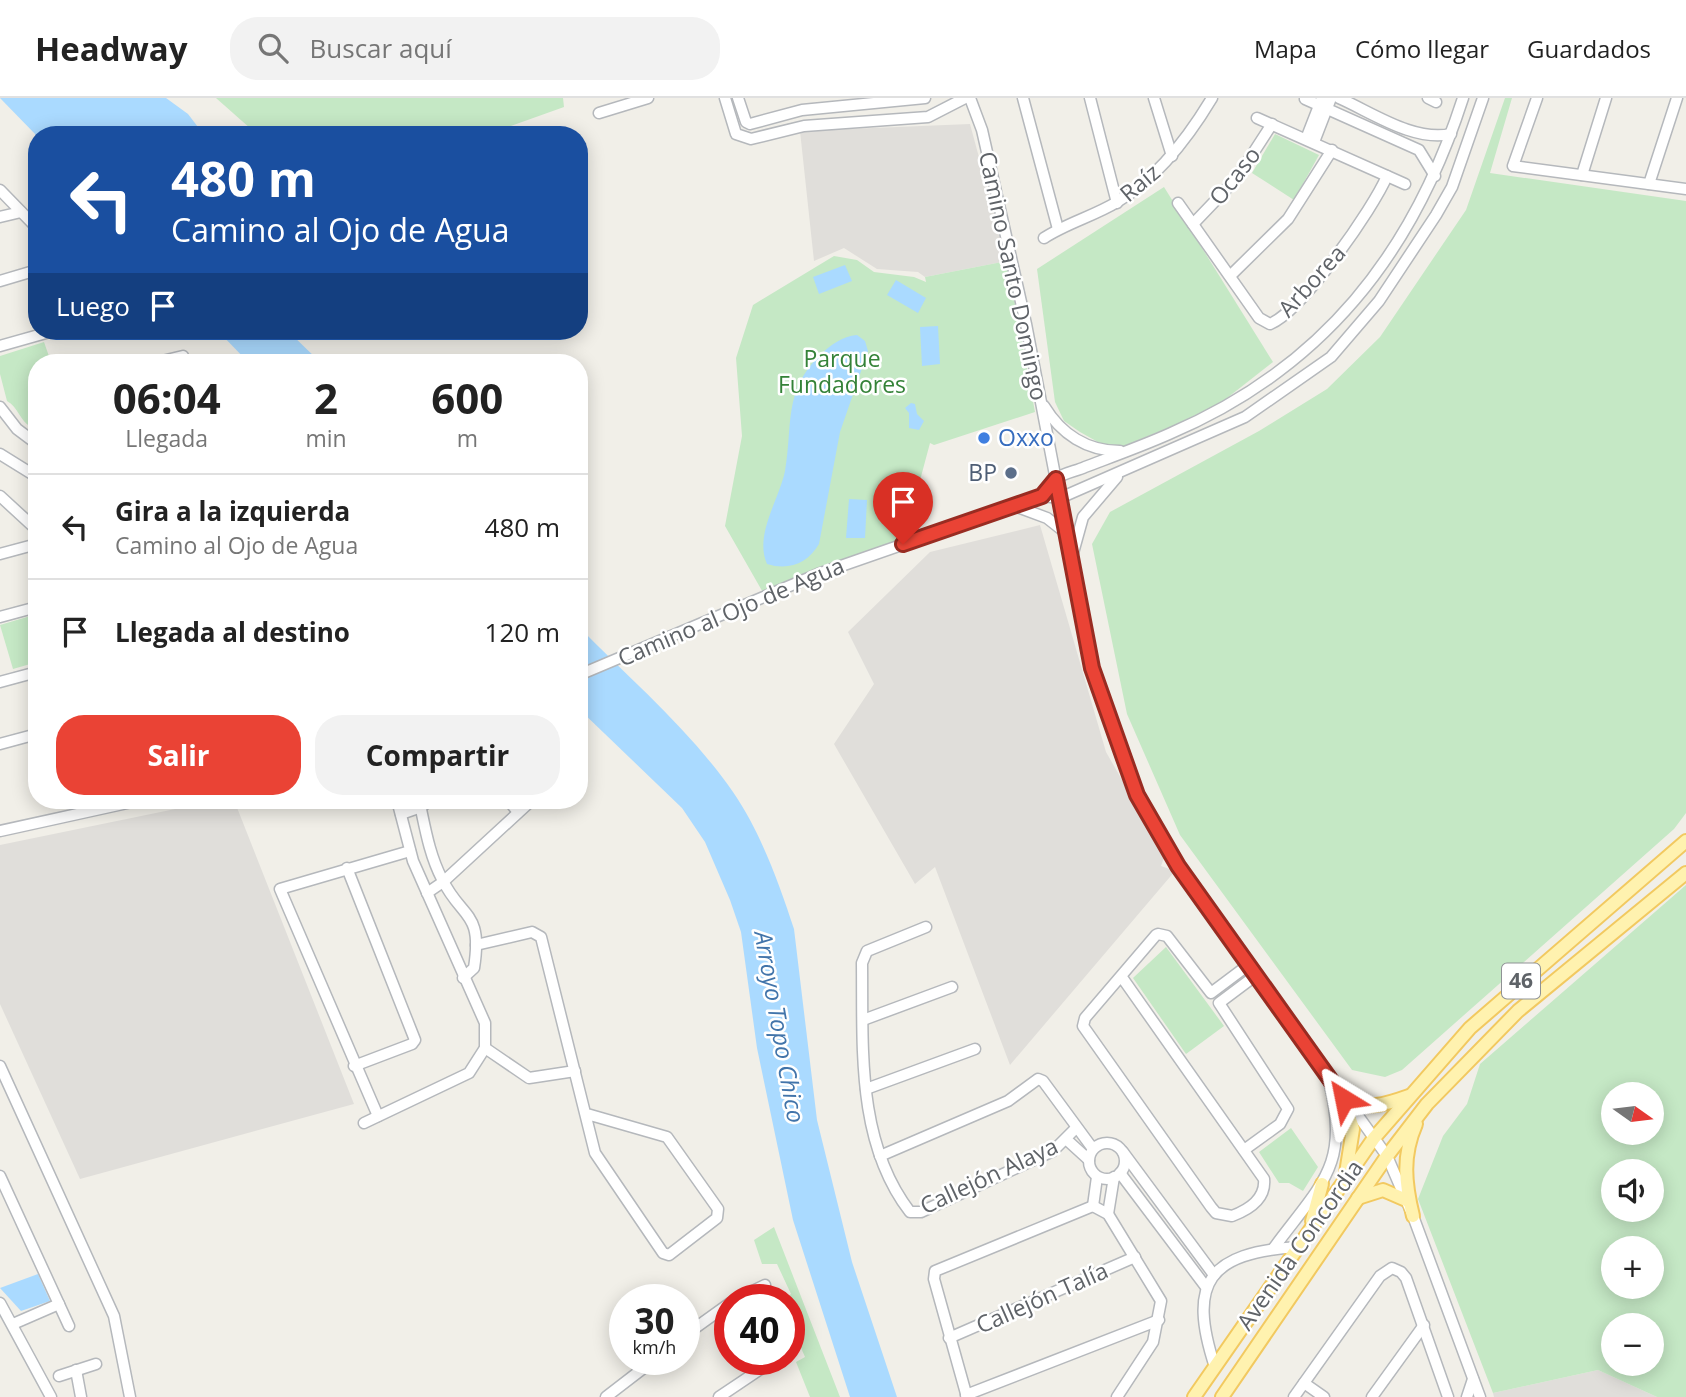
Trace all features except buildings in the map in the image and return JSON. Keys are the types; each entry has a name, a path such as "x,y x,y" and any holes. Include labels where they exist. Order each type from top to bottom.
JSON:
{"main road":[{"name":"Avenida Concordia","path":"1222,1397 1357,1198 1381,1148 1412,1095 1427,1077 1497,1000 1684,844"},
{"name":"Avenida Concordia","path":"1195,1397 1344,1183 1424,1108 1518,1011 1686,873"},
{"path":"1339,1225 1343,1207 1420,1093 1427,1077"},
{"path":"1344,1099 1373,1107 1412,1095"},
{"path":"1344,1099 1353,1138 1344,1183"},
{"path":"1413,1216 1405,1183 1406,1155 1424,1108"},
{"path":"1310,1229 1322,1184"},
{"path":"1357,1198 1382,1190 1406,1200"}],"street":[{"path":"599,113 633,100 648,98"},
{"path":"725,98 736,134 751,139 804,125 928,117 967,98"},
{"path":"738,98 746,122 750,124 802,110 925,98"},
{"name":"Camino Santo Domingo","path":"967,98 982,130 1000,206 1092,668 1137,795 1165,845 1247,966 1381,1148 1413,1216 1480,1397"},
{"path":"1023,98 1058,229"},
{"path":"1090,98 1117,203"},
{"path":"1154,98 1172,156"},
{"name":"Raíz","path":"1044,238 1117,203 1172,156 1212,98"},
{"path":"1339,98 1415,132 1434,136 1451,134"},
{"path":"1042,496 1056,479 1128,451 1233,402 1285,369 1317,341 1374,278 1407,230 1435,176 1463,98"},
{"path":"1060,498 1245,417 1331,358 1379,300 1436,215 1452,187 1483,98"},
{"path":"1537,98 1513,166 1686,189"},
{"path":"1582,175 1606,98"},
{"path":"1649,184 1676,98"},
{"path":"1305,99 1325,102 1419,150 1435,176"},
{"path":"1310,141 1325,102"},
{"path":"1257,118 1405,184"},
{"name":"Ocaso","path":"1193,224 1237,178 1272,124"},
{"path":"1230,276 1288,219 1332,150"},
{"name":"Arborea","path":"1178,203 1262,320 1270,324 1276,321 1341,250 1370,208 1387,176"},
{"path":"0,190 28,219"},
{"path":"0,217 21,212"},
{"path":"0,281 28,273"},
{"path":"0,346 28,338"},
{"path":"1039,396 1058,425 1079,442 1101,450 1128,451"},
{"path":"0,407 17,429 28,437"},
{"path":"0,454 28,471"},
{"path":"1071,563 1083,517 1122,472"},
{"path":"0,496 28,522"},
{"name":"Camino al Ojo de Agua","path":"588,672 818,574 1012,505 1042,496 1060,498"},
{"path":"1012,505 1047,518 1066,533"},
{"path":"0,554 28,546"},
{"path":"0,617 28,609"},
{"path":"0,682 28,674"},
{"path":"0,744 28,736"},
{"path":"0,831 100,809"},
{"path":"364,1123 469,1073 485,1048 485,1023 463,978 410,851 400,809"},
{"path":"401,814 410,809"},
{"path":"421,809 428,843 443,882 473,922 476,945 474,968 463,978"},
{"path":"515,809 518,813"},
{"path":"427,893 443,882 522,809"},
{"path":"378,1116 280,892 282,886 410,851"},
{"path":"347,868 415,1040 412,1044 354,1066"},
{"path":"926,927 864,953 866,1089 872,1128 880,1156 1008,1101 1038,1079 1043,1081 1076,1128"},
{"path":"476,945 532,932 541,937 599,1161 663,1253 669,1255 717,1218 718,1209 667,1137 587,1114"},
{"path":"1121,976 1264,1180 1264,1190 1256,1202 1232,1216 1216,1213 1084,1030 1085,1018 1121,976 1158,934 1167,936 1211,993 1247,966"},
{"path":"1244,1150 1280,1124 1287,1110 1219,1003 1255,976"},
{"path":"863,1020 952,987"},
{"path":"485,1048 529,1078 575,1071"},
{"path":"866,1089 975,1049"},
{"path":"0,1066 114,1316 130,1397"},
{"path":"1273,1249 1322,1184 1338,1139 1336,1110 1327,1074"},
{"name":"Callejón Alaya","path":"880,1156 899,1198 911,1212 920,1212 1053,1151 1068,1140 1076,1128 1093,1149"},
{"path":"1068,1140 1089,1160 1097,1177 1097,1193 1093,1206"},
{"path":"1089,1160 1093,1149 1110,1143 1123,1152 1214,1275"},
{"path":"1108,1214 1117,1175 1124,1165 1123,1152"},
{"path":"1097,1177 1117,1175"},
{"path":"1117,1175 1162,1227 1206,1287"},
{"path":"1,1181 69,1326"},
{"path":"1093,1206 1108,1214 1159,1293 1159,1320 1153,1342 1117,1397"},
{"path":"1093,1206 935,1271 934,1279 949,1338 967,1396 1159,1320"},
{"path":"1162,1227 1172,1220"},
{"path":"1215,1367 1202,1322 1202,1299 1214,1275 1238,1258 1273,1249 1297,1247"},
{"name":"Callejón Talía","path":"949,1338 1135,1257"},
{"path":"1294,1397 1380,1276 1392,1268 1401,1272 1424,1325 1448,1397"},
{"path":"0,1303 51,1397"},
{"path":"13,1324 59,1304"},
{"path":"1372,1397 1424,1325"},
{"path":"59,1376 96,1364"},
{"path":"76,1370 81,1397"},
{"path":"606,1397 635,1375"},
{"path":"719,1397 752,1375"},
{"path":"1467,1397 1473,1378"},
{"path":"1304,1383 1324,1397"}],"shaded area":[{"path":"970,124 1007,261 925,277 918,272 877,269 844,248 814,261 800,131"},
{"path":"1040,525 1106,752 1165,855 1161,866 1175,871 1010,1065 935,867 915,884 834,744 874,684 848,632 930,552"},
{"path":"175,809 238,809 354,1104 80,1179 0,1004 0,845"},
{"path":"1598,1370 1601,1376 1611,1376 1657,1397 1494,1397 1493,1393"}],"green space":[{"path":"216,98 563,98 564,107 511,126 248,126"},
{"path":"1505,98 1512,98 1490,173 1686,201 1686,813 1674,829 1402,1070 1385,1077 1352,1070 1180,835 1127,714 1092,544 1110,512 1259,431 1327,389 1380,337 1466,210"},
{"path":"1275,134 1319,155 1294,200 1252,173"},
{"path":"1164,187 1273,362 1222,402 1119,448 1105,446 1064,421 1055,402 1037,269"},
{"name":"Parque Fundadores","path":"834,256 857,260 874,272 914,277 926,282 925,277 1007,261 1035,412 934,445 930,443 903,544 765,596 725,526 742,436 736,358 753,305"},
{"path":"44,342 48,354 28,354 28,424 7,401 0,374 0,356"},
{"path":"28,617 28,665 13,669 0,625"},
{"path":"1686,885 1686,1397 1657,1397 1611,1376 1664,1376 1664,1313 1601,1313 1601,1371 1493,1393 1418,1199 1443,1136 1467,1104 1480,1064"},
{"path":"1166,947 1224,1026 1186,1054 1133,978"},
{"path":"1291,1128 1318,1167 1303,1191 1289,1183 1279,1183 1259,1152"},
{"path":"774,1227 796,1284 786,1284 777,1264 762,1264 754,1240"},
{"path":"805,1307 840,1397 810,1397 801,1375 805,1375"}],"water":[{"path":"0,98 166,98 188,114 197,126 28,126"},
{"path":"845,265 852,281 819,294 813,277"},
{"path":"896,280 926,298 918,313 887,295"},
{"path":"938,326 940,364 922,366 920,327"},
{"path":"857,335 865,341 868,351 840,432 819,544 804,561 797,564 767,564 763,541 765,529 785,471 792,409 800,382 808,368 828,348 842,339"},
{"path":"227,340 297,340 312,354 240,354"},
{"path":"911,403 915,404 917,414 924,421 919,430 909,428 909,413 905,408"},
{"path":"849,499 867,500 865,538 846,538"},
{"name":"Arroyo Topo Chico","path":"588,636 660,706 716,769 743,807 768,858 794,929 817,1120 852,1262 897,1397 850,1397 793,1220 757,1048 741,932 705,842 682,808 588,718"},
{"path":"38,1274 50,1301 21,1311 0,1288"}],"place":[{"name":"Oxxo","path":"984,438"},
{"name":"BP","path":"1011,473"}],"route":[{"path":"903,544 1042,496 1056,479 1092,668 1108,720 1137,795 1178,866 1344,1099"}]}
